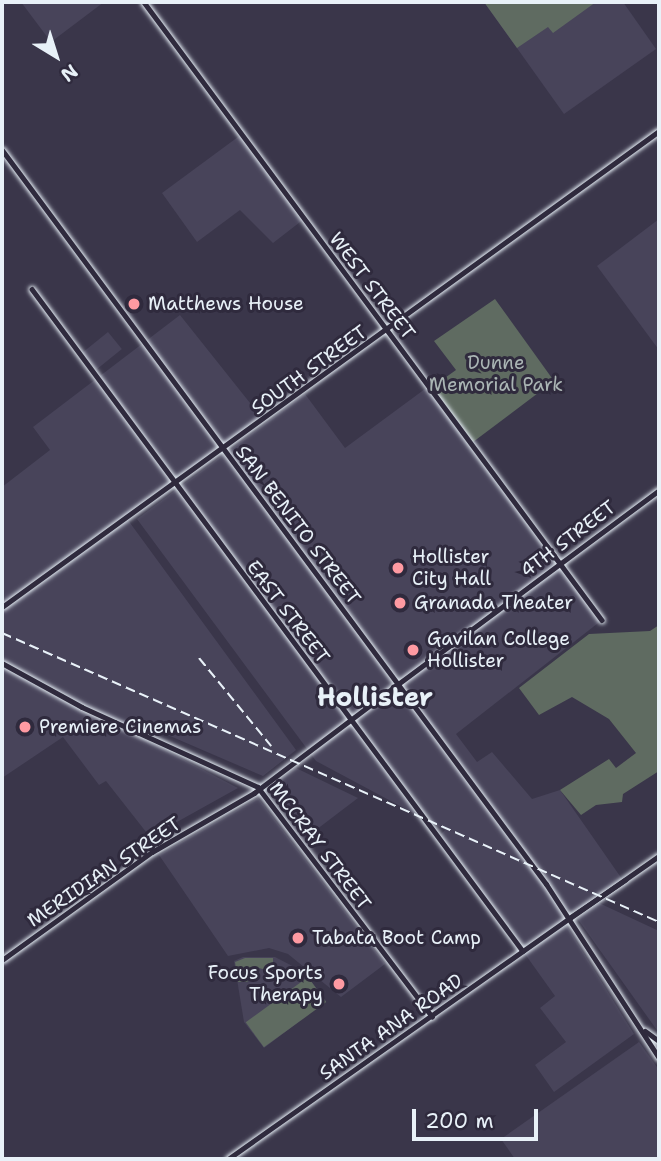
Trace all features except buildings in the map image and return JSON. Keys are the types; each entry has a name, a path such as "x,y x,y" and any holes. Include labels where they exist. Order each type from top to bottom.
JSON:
{"main road":[{"name":"SAN BENITO STREET","path":"2,150 570,918 645,1031"},
{"name":"4TH STREET","path":"398,684 659,490"},
{"path":"645,1031 659,1041"},
{"path":"645,1031 659,1058"}],"street":[{"name":"WEST STREET","path":"144,2 602,620"},
{"name":"SOUTH STREET","path":"3,604 223,450 387,330 389,322 659,131"},
{"name":"EAST STREET","path":"32,289 523,951"},
{"name":"MCCRAY STREET","path":"2,663 71,702 260,789 432,1016"},
{"name":"4TH STREET","path":"260,789 398,684"},
{"name":"MERIDIAN STREET","path":"2,960 152,852 260,789"},
{"name":"SANTA ANA ROAD","path":"228,1159 659,856"}],"shaded area":[{"path":"21,2 104,2 51,42"},
{"path":"484,2 623,2 656,49 564,114"},
{"path":"242,134 304,219 273,243 240,210 197,242 162,193"},
{"path":"659,219 659,350 597,266"},
{"path":"180,315 262,418 125,516 296,750 263,776 149,727 142,738 238,788 150,837 106,781 99,785 63,737 2,778 2,487 50,450 33,427"},
{"path":"108,332 122,349 96,370 82,353"},
{"path":"429,386 602,620 456,734 477,762 492,752 532,799 560,790 622,879 563,920 634,1034 554,1092 535,1065 566,1042 540,1008 555,996 440,835 445,830 316,761 137,519 305,394 345,448"},
{"path":"296,768 358,798 308,836 271,786"},
{"path":"258,798 385,964 341,997 288,954 269,948 228,956 159,855"},
{"path":"599,903 659,931 659,1033 577,918"},
{"path":"243,957 275,957 304,972 326,1001 264,1048 244,1022 234,961"},
{"path":"639,1042 659,1070 659,1159 515,1159 501,1139"}],"green space":[{"path":"484,2 596,2 553,33 548,27 517,48"},
{"name":"Dunne Memorial Park","path":"495,299 554,381 473,442 432,387 456,370 434,341"},
{"path":"659,625 659,771 623,794 622,802 596,805 581,815 560,790 609,759 616,768 636,753 609,719 572,697 539,715 519,688 589,634 650,631"},
{"path":"245,958 273,958 273,972 259,968 247,982 238,982 235,962"},
{"path":"308,977 326,1002 264,1047 246,1022"}],"railway":[{"path":"2,633 659,922"},
{"path":"199,658 271,746"}],"place":[{"name":"Matthews House","path":"134,304"},
{"name":"Hollister City Hall","path":"398,568"},
{"name":"Granada Theater","path":"400,603"},
{"name":"Gavilan College Hollister","path":"413,650"},
{"name":"Premiere Cinemas","path":"25,727"},
{"name":"Tabata Boot Camp","path":"298,938"},
{"name":"Focus Sports Therapy","path":"339,984"}],"district":[{"name":"Hollister","path":"375,697"}]}
